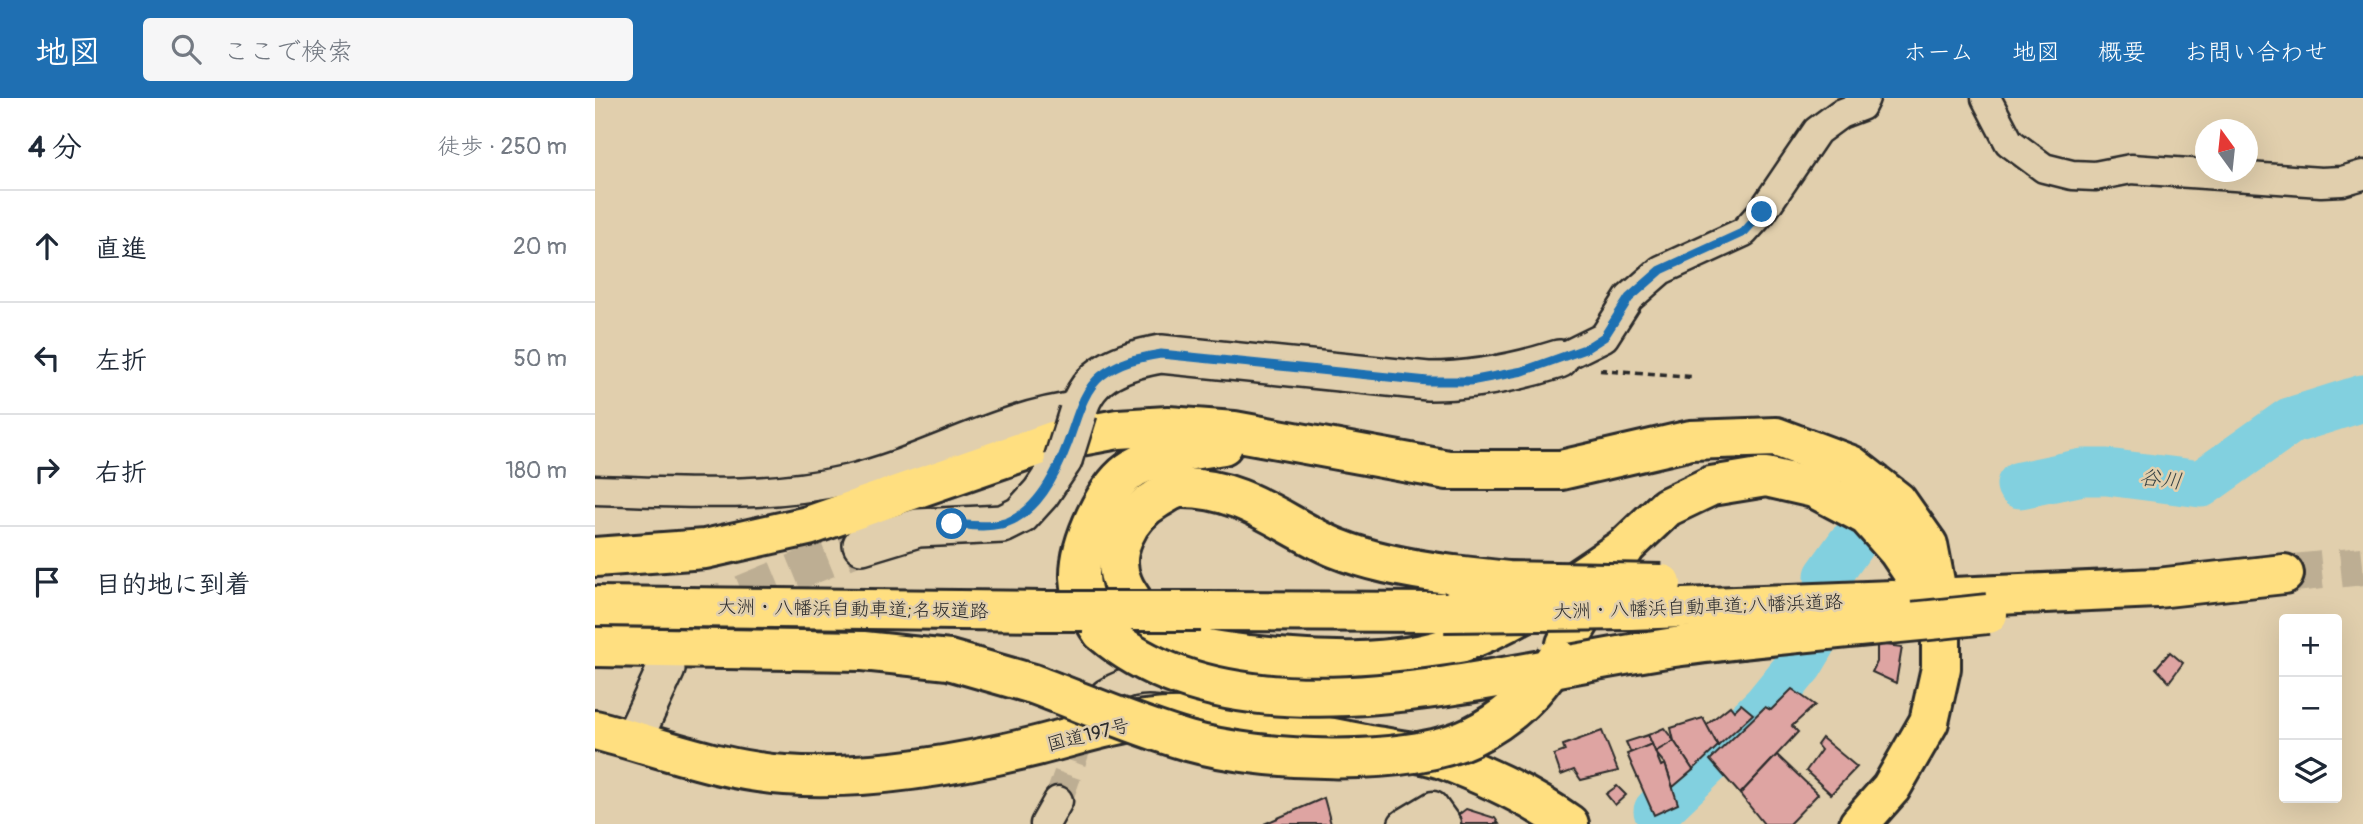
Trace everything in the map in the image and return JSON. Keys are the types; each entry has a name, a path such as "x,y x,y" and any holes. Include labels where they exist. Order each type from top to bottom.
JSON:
{"highway":[{"path":"595,556 705,549 808,526 1041,445 1118,429 1168,426 1234,431 1448,470 1561,470 1691,440 1776,437 1851,465 1897,500 1968,605"},
{"path":"1267,438 1173,453 1133,468 1116,485 1097,513 1086,542 1080,577 1091,616 1106,621 1121,649 1156,669 1206,684 1273,696 1341,698 1409,693 1681,646 1968,605 2284,574"},
{"path":"1968,605 1853,589 1508,581 1454,576 1382,563 1335,547 1245,500 1208,490 1176,488 1147,505 1126,528 1118,559 1122,583 1148,624 1178,641 1232,653 1307,661 1402,657 1457,645 1498,626 1578,579 1626,546 1667,507 1711,486 1766,477 1814,488 1867,516 1898,551 1968,605"},
{"path":"595,648 863,651 949,660 1033,684 1189,741 1258,754 1323,759 1404,754 1471,737 1517,709 1545,678 1626,546"},
{"path":"1859,824 1891,788 1929,722 1941,668 1968,605"},
{"name":"大洲・八幡浜自動車道;八幡浜道路","path":"1106,621 1201,611 1444,612 1968,605"},
{"name":"大洲・八幡浜自動車道;名坂道路","path":"595,606 1044,611 1106,621"},
{"name":"国道197号","path":"595,730 698,761 785,775 865,773 980,758 1145,720 1195,718 1275,728 1439,758 1542,804 1569,824"}],"street":[{"path":"862,545 918,528 1003,524 1021,515 1041,493 1063,460 1079,409 1099,378 1126,360 1161,354 1442,381 1470,381 1523,371 1559,359 1604,337 1629,298 1661,270 1744,232 1762,212 1818,131 1840,114 1861,106 1865,98"},
{"path":"1986,98 2009,142 2044,168 2072,175 2095,176 2131,169 2321,182 2342,181 2363,175"},
{"path":"595,490 761,493 845,481 918,460 1009,422 1056,409 1079,409"},
{"path":"633,740 666,669"},
{"path":"1105,694 1119,685 1143,677 1176,683 1192,695 1195,718"},
{"path":"1403,824 1433,806 1446,824"}],"path":[{"path":"1559,359 1580,369 1692,377"}],"building":[{"path":"1877,644 1902,647 1896,683 1872,672 1877,662"},
{"path":"2170,652 2183,663 2169,682 2156,668"},
{"path":"1792,689 1815,705 1792,726 1798,732 1740,794 1710,760 1765,707 1771,710"},
{"path":"1741,704 1753,714 1718,746 1706,725 1730,706 1734,711"},
{"path":"1703,718 1718,746 1693,770 1674,741 1671,728"},
{"path":"1664,728 1674,741 1655,752 1648,735"},
{"path":"1602,731 1618,771 1581,780 1574,770 1561,775 1554,755 1565,751 1563,745"},
{"path":"1648,735 1652,744 1631,753 1626,742"},
{"path":"1822,738 1857,767 1831,794 1806,771 1821,750 1817,745"},
{"path":"1674,741 1693,770 1673,787 1665,764 1655,752"},
{"path":"1652,744 1661,766 1665,764 1678,804 1654,815 1627,754"},
{"path":"1777,755 1818,794 1789,824 1764,824 1740,794"},
{"path":"1617,786 1626,795 1615,805 1606,794"},
{"path":"1324,798 1331,824 1264,824"},
{"path":"1466,809 1495,818 1499,824 1456,824 1453,819"}],"waterway":[{"name":"谷川","path":"2020,485 2083,472 2107,472 2201,484 2290,421 2363,398"},
{"name":"谷川","path":"1657,811 1765,707 1800,664 1819,632 1829,594 1828,576 1850,545"}],"tunnel":[{"path":"666,669 693,629 722,602 862,545"},
{"path":"2284,574 2363,566"},
{"path":"1058,801 1086,722"}],"route":[{"path":"952,524 1003,524 1021,515 1041,493 1063,460 1080,406 1099,378 1126,360 1161,354 1428,381 1470,381 1523,371 1585,349 1604,337 1629,298 1661,270 1744,232 1762,212"}]}
